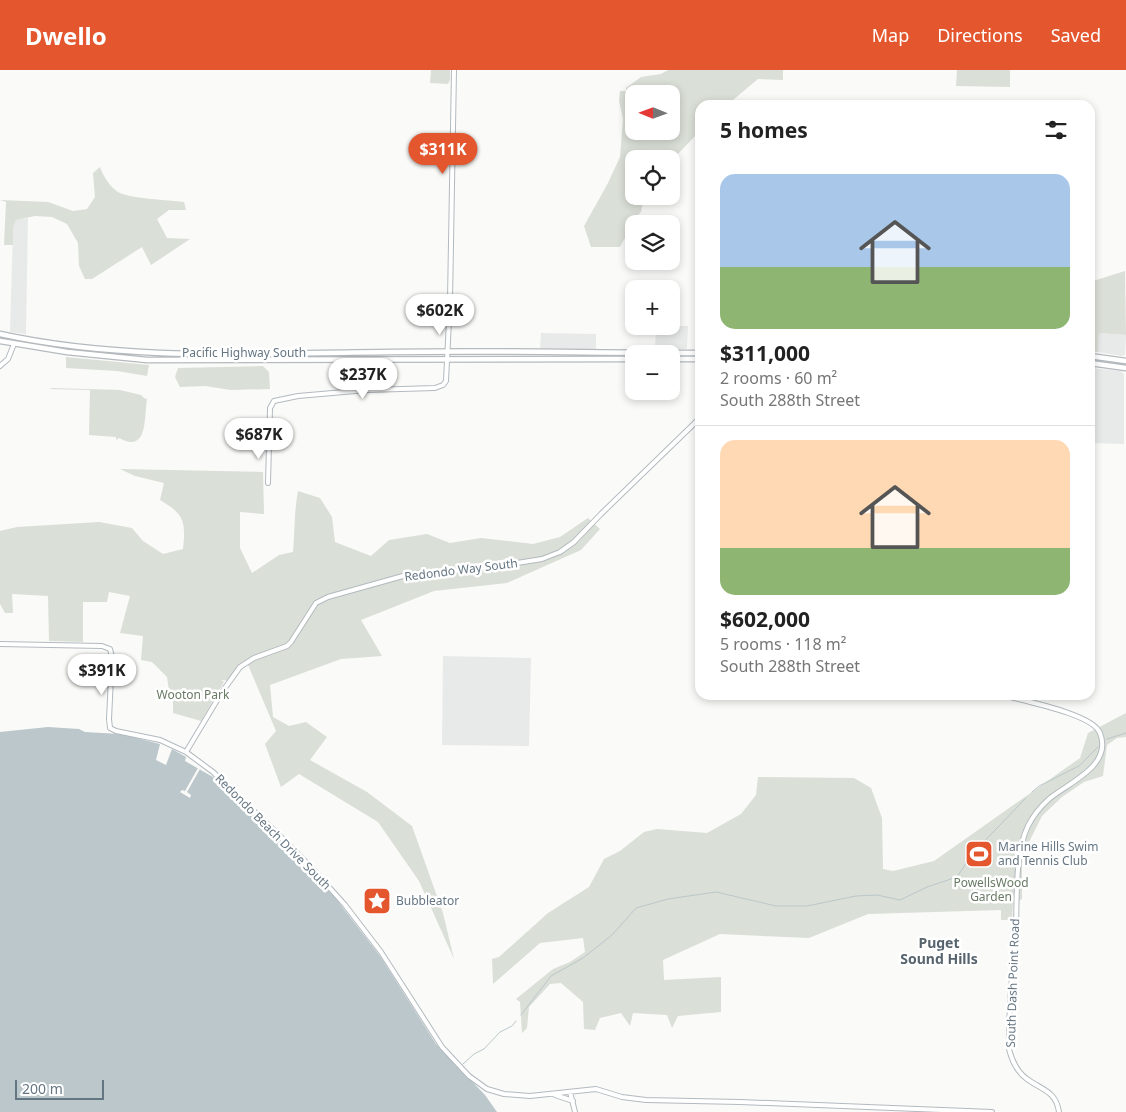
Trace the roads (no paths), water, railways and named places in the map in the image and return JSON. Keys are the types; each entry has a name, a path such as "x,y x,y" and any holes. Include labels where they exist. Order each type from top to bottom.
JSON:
{"main road":[{"name":"Pacific Highway South","path":"0,334 83,348 146,353 449,352 625,356"},
{"name":"Pacific Highway South","path":"0,341 109,357 147,360 597,359 625,356"},
{"path":"14,344 19,342 70,350 83,348"},
{"path":"109,357 142,357 146,353"},
{"path":"221,360 243,357 244,353"},
{"name":"Pacific Highway South","path":"680,353 695,353"},
{"path":"680,354 686,353"},
{"path":"1095,357 1126,360"},
{"path":"680,359 695,359"},
{"path":"1095,363 1126,368"}],"street":[{"path":"268,483 270,408 273,402 278,399 367,390 432,388 442,385 448,377 454,70"},
{"path":"0,366 8,359 14,344"},
{"name":"Redondo Way South","path":"186,752 222,692 240,668 254,658 287,646 310,611 319,601 362,586 410,574 511,564 542,559 560,552 574,542 695,423"},
{"name":"Redondo Beach Drive South","path":"0,644 106,647 111,649 109,723 111,728 160,740 186,752 213,772 280,835 345,905 381,952 442,1047 473,1080 487,1090 497,1093 525,1096 553,1094"},
{"name":"South Dash Point Road","path":"1022,700 1063,711 1084,719 1098,728 1102,743 1100,755 1091,768 1038,810 1027,827 1021,848 1012,972 1011,1057 1017,1070 1026,1079 1046,1090 1054,1098 1058,1112"},
{"path":"553,1094 592,1088 600,1089 622,1098 646,1100 723,1101 992,1112"},
{"path":"570,1092 576,1112"},
{"path":"553,1094 573,1101"}],"waterway":[{"path":"1107,739 1126,733"},
{"path":"1032,792 1039,786 1079,766 1098,747"},
{"path":"521,1015 551,976 583,958 612,935 636,908 668,899 716,892 776,906 807,906 856,896 877,895 900,900 927,887 957,877 973,853 1026,798"},
{"path":"463,1064 474,1054 484,1049 500,1032 512,1026 516,1021"}],"place":[{"name":"Marine Hills Swim and Tennis Club","path":"979,854"},
{"name":"Bubbleator","path":"377,901"}],"district":[{"name":"Puget Sound Hills","path":"939,952"}],"park label":[{"name":"Wooton Park","path":"193,695"},
{"name":"PowellsWood Garden","path":"991,890"}]}
